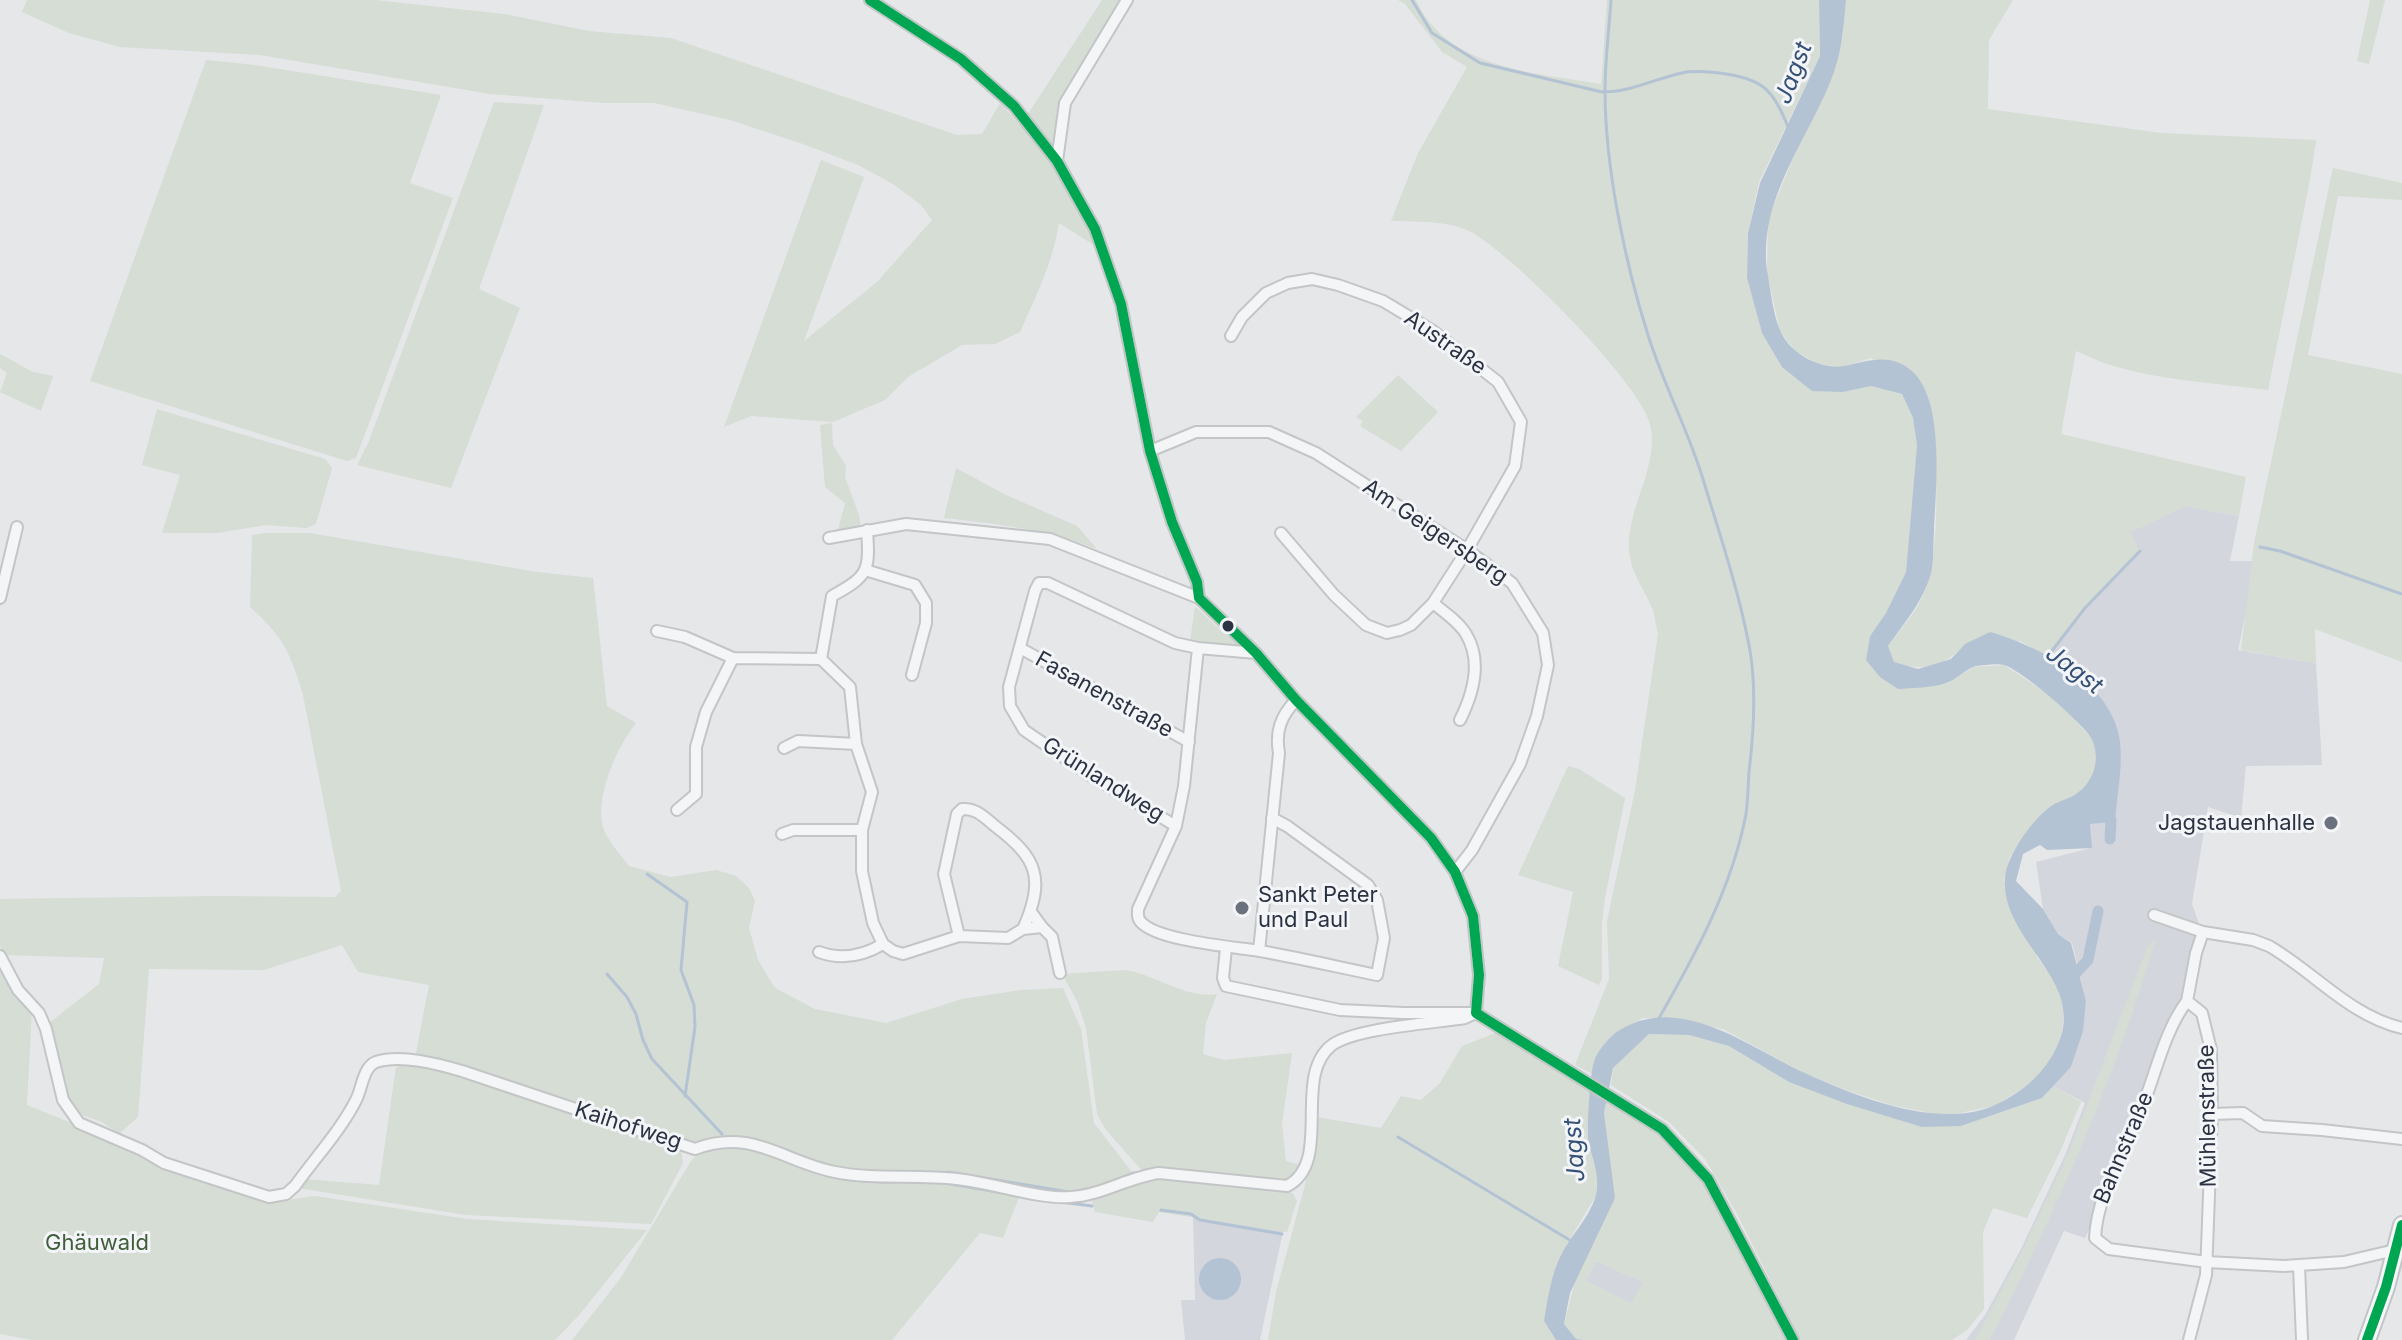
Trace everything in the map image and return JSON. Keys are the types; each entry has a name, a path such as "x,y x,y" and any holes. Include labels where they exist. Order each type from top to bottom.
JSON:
{"main road":[{"path":"2367,1340 2400,1236"}],"street":[{"path":"870,0 961,59 1014,106 1057,161 1095,229 1121,304 1150,451 1172,522 1197,582 1199,598"},
{"path":"1057,161 1065,103 1127,0"},
{"name":"Austraße","path":"1231,336 1242,317 1266,293 1288,283 1312,279 1338,285 1383,301 1433,331 1498,382 1521,422 1515,466 1433,603 1411,625 1387,633 1366,625 1334,595 1281,533"},
{"name":"Am Geigersberg","path":"1150,451 1196,432 1269,432 1316,453 1467,550 1512,583 1543,633 1548,665 1537,716 1520,764 1472,850 1455,872"},
{"path":"829,538 906,524 1050,539 1199,598 1256,653 1296,700 1431,838 1455,872 1473,916 1479,975 1476,1013"},
{"path":"0,598 17,527"},
{"path":"821,659 832,596 860,581 865,570 867,530"},
{"path":"865,570 915,585 926,603 926,623 912,675"},
{"name":"Grünlandweg","path":"1176,826 1088,774 1024,730 1010,706 1009,687 1039,583 1048,583 1175,643 1198,648"},
{"path":"1433,603 1465,632 1474,651 1472,695 1460,720"},
{"path":"657,631 685,637 733,658 821,659 850,687 856,744 872,792 862,830 862,871 873,923 883,944 903,954 959,936 1008,938 1023,929 1042,927"},
{"name":"Fasanenstraße","path":"1020,648 1189,742"},
{"path":"1256,653 1198,648 1184,786 1176,826 1138,909 1138,916 1148,927 1196,943 1259,951 1377,975 1384,938 1377,900 1368,885 1272,818"},
{"path":"677,810 696,794 696,747 706,712 733,658"},
{"path":"1259,951 1279,753 1277,740 1283,715 1296,700"},
{"path":"784,748 798,741 856,744"},
{"path":"959,936 944,874 957,814 962,809 972,808 1017,843 1032,862 1036,886 1031,912 1023,929"},
{"path":"782,834 793,830 862,830"},
{"path":"1031,912 1052,937 1060,973"},
{"path":"2154,915 2203,932 2253,940 2269,946 2358,1010 2402,1028"},
{"path":"2187,1001 2203,932"},
{"path":"819,952 834,957 869,952 883,944"},
{"path":"1226,948 1223,978 1226,986 1340,1010 1476,1013 1662,1129 1708,1179 1793,1340"},
{"name":"Kaihofweg","path":"0,956 18,990 39,1013 46,1029 63,1100 79,1123 164,1163 269,1197 286,1194 295,1186 350,1111 369,1068 376,1062 411,1060 462,1071 695,1149 724,1141 754,1144 774,1149 816,1169 856,1176 957,1179 1071,1197 1159,1173 1287,1186 1296,1181 1308,1165 1314,1083 1324,1054 1331,1046 1361,1034 1465,1018 1476,1013"},
{"name":"Mühlenstraße","path":"2187,1001 2202,1013 2211,1050 2212,1114 2206,1275 2189,1340"},
{"name":"Bahnstraße","path":"2187,1001 2176,1015 2139,1115 2096,1216 2095,1238 2109,1249 2207,1262 2299,1266 2344,1262 2400,1236"},
{"path":"2212,1114 2243,1113 2262,1126 2402,1139"},
{"path":"2299,1266 2302,1340"}],"shaded area":[{"path":"2185,506 2239,516 2230,561 2257,561 2238,650 2316,663 2322,765 2246,766 2241,818 2208,807 2192,904 2201,929 2179,1012 2130,1144 2085,1238 2064,1231 2014,1340 1966,1340 1985,1315 2021,1249 2065,1155 2085,1103 2053,1086 2071,1067 2086,1001 2072,943 2058,934 2043,909 2036,862 2091,848 2090,824 2115,822 2070,671 2047,656 2085,608 2130,532"},
{"path":"1193,1217 1283,1231 1260,1340 1185,1340 1181,1300 1195,1300"},
{"path":"1596,1261 1643,1282 1632,1304 1586,1281"}],"green space":[{"path":"27,0 375,0 504,14 589,31 671,38 957,135 982,134 1000,103 1058,166 1097,239 1097,247 1059,223 1048,265 1020,332 995,344 962,345 908,377 885,400 833,422 751,416 724,427 821,160 864,177 804,341 877,282 932,220 921,205 893,184 858,165 730,120 654,103 604,103 490,94 260,55 120,47 69,33 22,12"},
{"path":"1102,0 1122,0 1072,86 1057,144 1048,145 1026,117"},
{"path":"1398,0 1416,0 1430,23 1449,41 1471,54 1522,71 1601,84 1607,0 1819,0 1820,56 1759,182 1748,233 1747,278 1762,333 1843,392 1871,386 1902,394 1913,418 1917,445 1906,572 1886,613 1870,636 1866,660 1948,683 1974,667 2004,665 2057,700 2093,740 2097,766 2088,783 2076,795 2052,805 2010,856 2004,880 2038,959 2057,983 2064,1012 2060,1042 2039,1078 1994,1106 1945,1116 1891,1105 1806,1074 1723,1029 1673,1019 1643,1018 1611,1036 1594,1061 1593,1074 1575,1065 1609,979 1607,921 1635,790 1658,634 1653,610 1635,573 1629,548 1633,517 1651,455 1650,424 1641,404 1599,349 1541,289 1488,243 1469,231 1450,225 1391,221 1418,153 1467,67 1442,52 1405,4"},
{"path":"1846,0 2013,0 1989,40 1988,109 2161,133 2316,140 2268,390 2144,373 2104,363 2076,351 2061,434 2246,477 2239,516 2185,506 2130,532 2140,551 2085,608 2047,656 2020,641 1965,644 1949,658 1932,666 1894,663 1888,646 1921,600 1933,556 1936,471 1928,396 1871,358 1841,367 1818,364 1795,351 1780,331 1767,273 1768,219 1834,72 1843,35"},
{"path":"2370,0 2385,0 2369,64 2357,61"},
{"path":"206,60 441,95 410,183 453,198 356,458 347,461 90,381"},
{"path":"494,102 544,105 479,289 520,308 451,488 357,465 369,441"},
{"path":"2333,168 2402,183 2402,200 2338,196 2308,355 2402,374 2402,662 2315,629 2316,663 2241,650 2254,543"},
{"path":"0,354 33,372 53,376 41,411 0,392 7,373 0,368"},
{"path":"1398,375 1438,412 1401,451 1360,426 1363,421 1356,417"},
{"path":"157,409 325,459 332,468 316,524 306,528 266,525 217,533 162,533 180,475 142,465"},
{"path":"832,423 833,445 846,466 845,477 861,529 837,534 845,503 825,487 820,425"},
{"path":"956,468 1006,495 1077,526 1097,549 1041,532 944,518"},
{"path":"310,533 537,572 593,578 607,706 636,723 610,770 601,811 606,834 629,866 671,877 716,870 736,876 749,888 755,901 749,928 758,960 775,988 815,1009 886,1023 962,999 1021,990 1063,988 1081,1029 1094,1123 1135,1176 1068,1196 957,1176 851,1174 822,1168 771,1146 709,1141 689,1143 415,1058 429,985 358,972 342,945 264,970 149,969 138,1117 119,1134 102,1122 76,1113 69,1106 49,1023 99,984 104,958 3,955 0,945 0,899 335,897 341,891 299,681 278,637 250,607 252,535"},
{"path":"1195,607 1234,640 1236,645 1190,642"},
{"path":"1568,766 1579,769 1625,798 1605,898 1602,979 1599,985 1558,966 1573,892 1518,875"},
{"path":"2156,938 2103,1093 2061,1193 1990,1340 1975,1340 2069,1152 2147,947"},
{"path":"1125,970 1182,990 1217,994 1206,1023 1203,1054 1224,1060 1292,1053 1282,1124 1286,1161 1304,1166 1289,1183 1145,1174 1106,1130 1097,1114 1086,1028 1077,1001 1062,974"},
{"name":"Ghäuwald","path":"0,971 32,1009 27,1105 241,1192 279,1201 315,1196 467,1219 647,1230 580,1314 555,1340 32,1340 0,1334"},
{"path":"1498,1032 1591,1089 1587,1134 1598,1181 1595,1197 1561,1254 1544,1321 1556,1340 1268,1340 1276,1292 1315,1148 1317,1117 1381,1128 1401,1096 1421,1100 1440,1083 1462,1046"},
{"path":"1649,1034 1689,1035 1729,1046 1789,1082 1961,1126 2042,1098 2053,1086 2081,1102 2027,1218 1993,1208 1983,1232 1984,1309 1967,1330 1952,1340 1800,1340 1736,1212 1705,1159 1669,1122 1611,1085 1613,1068"},
{"path":"428,1065 455,1072 672,1146 681,1150 683,1163 651,1224 466,1215 298,1188 304,1179 379,1185 396,1067"},
{"path":"1607,1099 1653,1130 1690,1164 1707,1188 1785,1340 1584,1340 1576,1339 1564,1324 1608,1155 1604,1113","holes":["1596,1261 1643,1282 1631,1303 1586,1281"]},
{"path":"730,1145 760,1149 835,1178 942,1181 1020,1195 1003,1238 980,1233 892,1340 572,1340 620,1279 691,1161 708,1149"},
{"path":"1150,1178 1281,1190 1293,1193 1297,1201 1287,1232 1159,1212 1153,1222 1095,1212 1092,1201"}],"water":[{"path":"1819,0 1846,0 1842,36 1834,72 1787,171 1769,221 1766,248 1768,276 1776,317 1784,338 1806,358 1835,367 1871,360 1896,362 1913,372 1930,404 1937,471 1932,568 1918,603 1888,646 1894,662 1918,669 1951,659 1965,644 1990,632 2029,646 2069,669 2101,699 2113,716 2121,757 2115,822 2090,824 2092,848 2047,850 2040,845 2023,854 2016,881 2043,909 2058,934 2071,943 2086,1001 2083,1031 2071,1067 2042,1098 1961,1126 1922,1127 1789,1082 1729,1046 1689,1035 1649,1034 1613,1068 1604,1113 1615,1198 1570,1293 1564,1324 1576,1339 1584,1340 1556,1340 1544,1321 1555,1269 1590,1209 1597,1190 1588,1133 1591,1076 1597,1055 1614,1034 1638,1021 1663,1017 1688,1020 1713,1027 1807,1074 1875,1101 1925,1113 1950,1114 1973,1112 1995,1105 2020,1090 2047,1064 2063,1030 2063,1007 2056,985 2017,924 2007,902 2005,878 2010,858 2030,827 2046,810 2073,796 2090,779 2096,757 2093,742 2084,728 2058,704 2004,665 1976,666 1946,683 1898,689 1880,677 1866,660 1870,636 1886,613 1906,572 1917,445 1913,418 1902,394 1871,386 1843,392 1812,391 1782,367 1762,333 1747,278 1748,233 1760,183 1820,56"},
{"path":"1220,1258 1235,1264 1241,1279 1235,1294 1220,1300 1205,1294 1199,1279 1205,1264"}],"waterway":[{"name":"Jagst","path":"1412,0 1432,33 1480,63 1602,92 1633,88 1686,72 1733,75 1764,87 1777,103 1788,127"},
{"path":"1611,0 1606,120 1608,151 1624,246 1648,335 1696,458 1728,560 1749,645 1754,692 1747,804 1740,841 1711,920 1658,1020"},
{"path":"2260,547 2280,551 2402,594"},
{"name":"Jagst","path":"2048,656 2085,608 2140,551"},
{"path":"2106,812 2111,820 2110,839"},
{"path":"647,874 687,902 681,970 694,1005 695,1027 685,1096"},
{"path":"2073,976 2088,960 2098,911"},
{"path":"607,974 627,997 652,1059 722,1134"},
{"path":"1398,1137 1573,1242"},
{"path":"787,1161 840,1178 895,1182"},
{"path":"948,1172 1069,1192"},
{"path":"1100,1186 1134,1173"},
{"path":"939,1182 1010,1194"},
{"path":"1061,1202 1092,1206"},
{"path":"1161,1210 1282,1234"}],"transit line":[{"path":"870,0 961,59 1014,106 1057,161 1095,229 1121,304 1150,451 1172,522 1197,582 1199,598 1256,653 1296,700 1431,838 1455,872 1473,916 1479,975 1476,1013 1662,1129 1708,1179 1793,1340"},
{"path":"2367,1340 2386,1287 2402,1225"}],"place":[{"name":"Jagstauenhalle","path":"2331,823"},
{"name":"Sankt Peter und Paul","path":"1242,908"}]}
